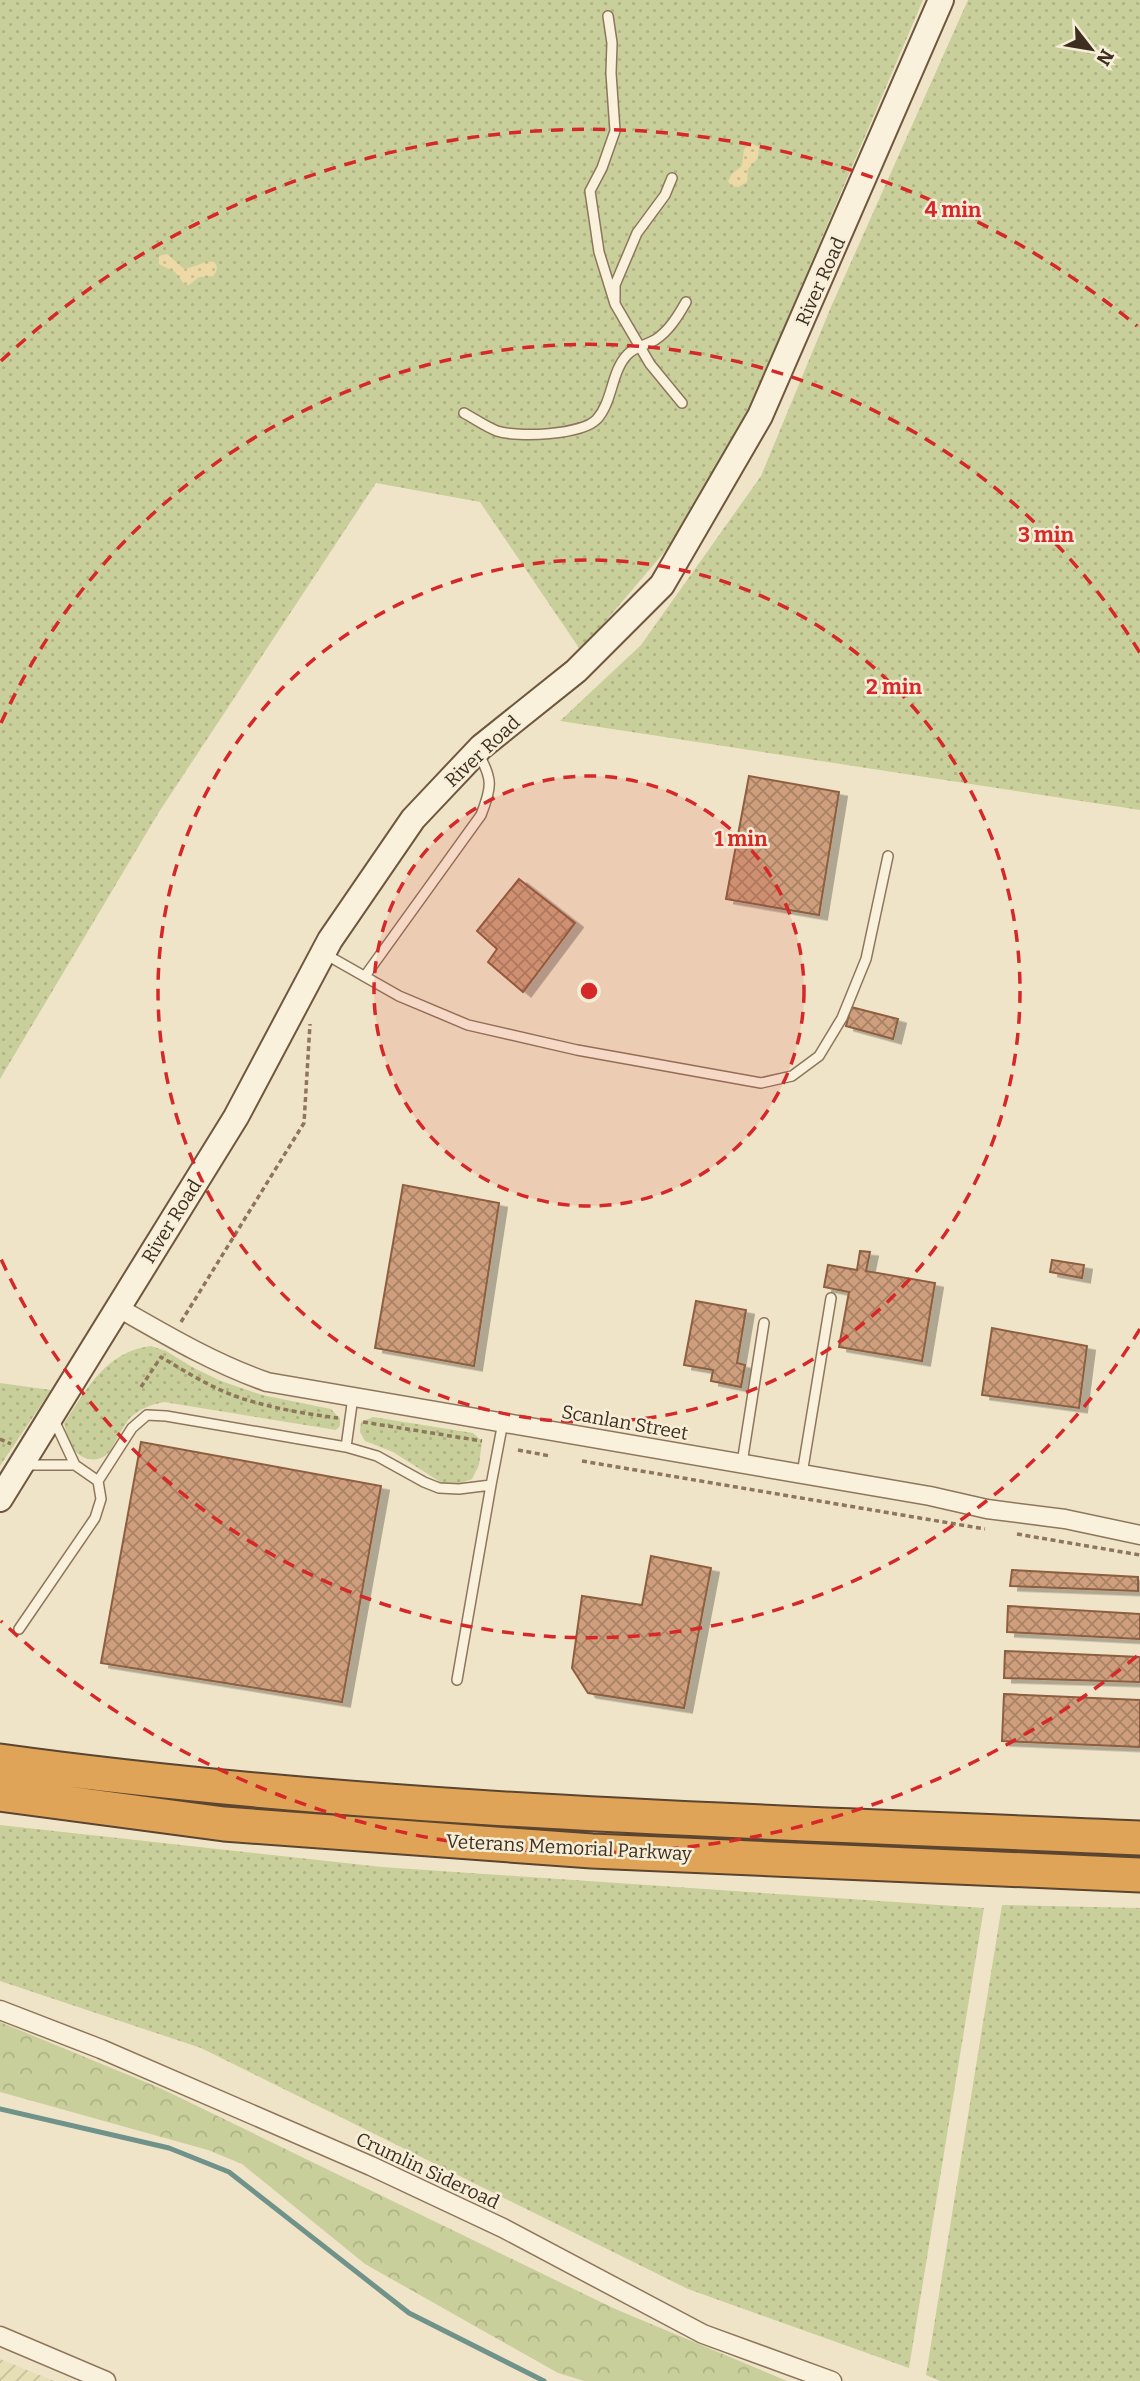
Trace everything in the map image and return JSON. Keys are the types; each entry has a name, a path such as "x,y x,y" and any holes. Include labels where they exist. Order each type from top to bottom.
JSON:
{"highway":[{"name":"Veterans Memorial Parkway","path":"0,1760 96,1774 199,1784 516,1810 1140,1838"},
{"name":"Veterans Memorial Parkway","path":"0,1794 224,1824 524,1846 1140,1875"}],"street":[{"name":"River Road","path":"0,1499 236,1117 330,940 413,819 477,752 576,671 662,585 760,416 941,0"},
{"name":"Scanlan Street","path":"117,1307 228,1368 267,1382 930,1496 987,1509 1065,1519 1140,1535"},
{"name":"Crumlin Sideroad","path":"0,2010 101,2049 371,2166 503,2228 703,2334 832,2381"},
{"path":"0,2336 106,2381"}],"lane":[{"path":"608,16 612,43 615,131 602,168 590,191 599,252 615,304 660,379 682,403"},
{"path":"615,304 615,285 637,233 665,195 672,178"},
{"path":"464,413 499,432 521,435 538,436 590,424 597,419 604,407 626,356 657,338 670,326 686,302"},
{"path":"365,976 481,815 491,792 489,772 477,752"},
{"path":"323,953 399,996 468,1025 577,1050 761,1083 792,1076 819,1056 842,1018 866,959 888,856"},
{"path":"802,1474 831,1298"},
{"path":"742,1463 764,1323"},
{"path":"346,1447 353,1396"},
{"path":"52,1415 75,1465 98,1481"},
{"path":"19,1629 95,1518 101,1499 98,1481 132,1428 147,1415 346,1447 377,1456 439,1489 491,1485"},
{"path":"457,1680 503,1422"},
{"path":"21,1465 75,1465"}],"path":[{"path":"181,1322 304,1123 311,1011"},
{"path":"141,1387 160,1356 203,1381 246,1400 340,1419"},
{"path":"361,1422 482,1441"},
{"path":"518,1450 550,1456"},
{"path":"582,1461 985,1529"},
{"path":"1017,1534 1140,1555"}],"shaded area":[{"path":"0,2359 54,2381 0,2381"}],"green space":[{"path":"0,0 923,0 723,465 672,543 593,636 579,648 480,502 376,483 159,812 0,1079"},
{"path":"968,0 1140,0 1140,810 560,721 641,645 761,476 831,307"},
{"path":"151,1346 166,1351 221,1381 262,1395 331,1409 340,1419 340,1426 336,1430 164,1402 146,1407 130,1418 110,1451 101,1458 86,1458 77,1453 67,1437 64,1423 90,1385 121,1356"},
{"path":"0,1383 51,1390 0,1466"},
{"path":"373,1417 473,1433 482,1441 479,1465 472,1479 456,1485 442,1483 393,1452 365,1441 360,1432 361,1422"},
{"path":"0,1825 382,1867 984,1908 909,2368 688,2289 201,2048 0,1981"},
{"path":"1002,1905 1140,1908 1140,2381 940,2381 926,2375"},
{"path":"0,2022 160,2088 613,2308 787,2381 584,2381 558,2373 365,2264 242,2164 208,2150 0,2092"}],"sand":[{"path":"751,143 759,147 758,158 748,169 747,182 738,187 731,186 728,181 742,166 744,149"},
{"path":"167,254 183,268 214,262 216,271 213,276 199,277 185,285 175,272 159,264 159,256"}],"building":[{"path":"749,776 839,792 819,915 726,899"},
{"path":"519,879 575,923 523,992 488,962 497,949 477,931"},
{"path":"851,1007 898,1019 893,1039 846,1026"},
{"path":"403,1185 499,1203 474,1366 375,1348"},
{"path":"860,1251 870,1252 866,1271 935,1283 922,1361 839,1347 849,1292 824,1287 828,1265 857,1270"},
{"path":"1052,1260 1084,1265 1082,1278 1050,1272"},
{"path":"696,1301 746,1310 737,1363 745,1365 741,1387 711,1381 713,1370 684,1365"},
{"path":"992,1328 1087,1346 1079,1408 982,1395"},
{"path":"141,1442 381,1486 342,1702 101,1663"},
{"path":"651,1556 711,1568 684,1708 588,1693 572,1668 582,1596 642,1605"},
{"path":"1012,1570 1138,1577 1138,1591 1010,1586"},
{"path":"1008,1606 1140,1614 1140,1639 1007,1632"},
{"path":"1005,1651 1140,1657 1140,1682 1004,1678"},
{"path":"1004,1694 1140,1700 1140,1747 1002,1741"}],"waterway":[{"path":"0,2109 169,2148 229,2172 409,2313 544,2381"}]}
